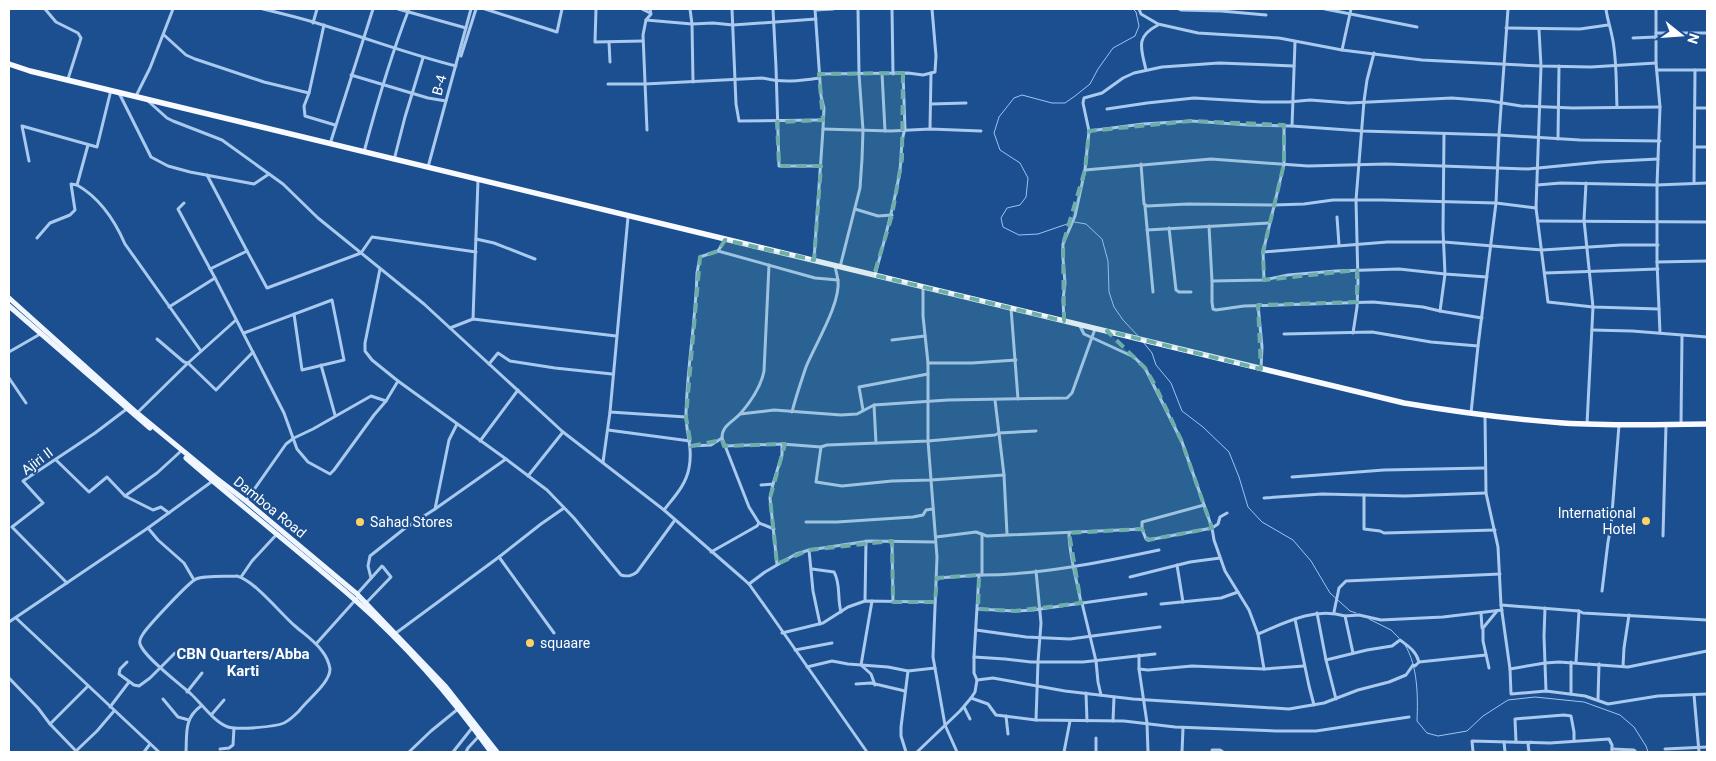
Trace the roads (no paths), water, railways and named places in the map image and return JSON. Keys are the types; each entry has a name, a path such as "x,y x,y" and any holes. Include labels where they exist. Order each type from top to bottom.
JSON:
{"highway":[{"path":"9,64 30,71 394,160 1404,403 1485,415 1587,424 1707,424"}],"main road":[{"name":"Damboa Road","path":"9,298 42,332"},
{"name":"Damboa Road","path":"9,306 42,332 128,408 366,604 446,687 497,752"},
{"name":"Damboa Road","path":"136,414 214,479 246,501 278,532"},
{"name":"Damboa Road","path":"357,597 458,709 491,752"}],"street":[{"path":"45,9 56,22 78,33 81,38 68,80"},
{"path":"136,96 150,68 173,9"},
{"path":"262,9 324,25 423,58 456,66"},
{"path":"313,22 316,9"},
{"path":"330,144 373,9"},
{"path":"398,9 408,10 466,28"},
{"name":"B-4","path":"427,168 471,9"},
{"path":"351,75 428,98 446,99 476,9"},
{"path":"485,9 557,32 562,9"},
{"path":"596,9 595,42 643,41"},
{"path":"642,9 651,14"},
{"path":"650,9 651,14"},
{"path":"690,9 693,82"},
{"path":"732,9 736,104 739,121 823,120"},
{"path":"773,9 779,166 821,166"},
{"path":"814,260 824,108 820,96 815,10 833,9"},
{"path":"792,412 807,365 839,288 837,267 860,188 863,130 858,74 858,9"},
{"path":"892,9 893,74"},
{"path":"608,84 736,81 762,78 776,82 801,81 819,76 882,73 923,75 935,72 936,56 932,9"},
{"path":"1139,9 1141,14 1158,24 1198,33 1278,38 1342,50 1422,60 1540,66 1616,66 1656,63"},
{"path":"1179,9 1266,15"},
{"path":"1325,9 1416,27"},
{"path":"1342,50 1350,9"},
{"path":"1471,413 1496,203 1508,9"},
{"path":"1606,9 1616,66 1617,107"},
{"path":"1656,9 1656,63 1660,107 1657,185 1660,333"},
{"path":"364,152 394,47 408,10"},
{"path":"647,130 643,41 646,20 651,14"},
{"path":"646,20 733,25 816,19"},
{"path":"1146,70 1141,48 1142,38 1148,30 1158,24"},
{"path":"324,25 309,93 304,106 304,116 336,125"},
{"path":"1506,28 1539,30 1580,29 1608,25"},
{"path":"1539,30 1540,106 1536,208 1548,302 1593,307 1659,309"},
{"path":"1633,38 1707,33"},
{"path":"164,35 186,55 264,82 309,93"},
{"path":"609,42 610,62"},
{"path":"1292,126 1295,42"},
{"path":"1353,333 1357,302 1356,200 1364,102 1374,53"},
{"path":"394,160 423,58"},
{"path":"1064,321 1063,244 1074,216 1085,170 1088,131 1083,103 1084,98 1102,92 1134,73 1162,67 1219,63 1294,66"},
{"path":"1558,139 1559,66"},
{"path":"1657,70 1707,70"},
{"path":"1694,183 1695,70"},
{"path":"882,73 885,131"},
{"path":"874,275 892,216 902,159 905,130 903,73"},
{"path":"930,129 932,104 931,73"},
{"path":"29,161 22,126 97,147 111,90"},
{"path":"118,92 151,157 168,166 254,184 269,174"},
{"path":"1107,109 1194,98 1262,102 1310,100 1349,103 1452,98 1521,106 1660,107"},
{"path":"146,99 167,118 222,140 283,184 318,218 424,304 563,432 664,510 749,584 867,752"},
{"path":"932,104 966,104"},
{"path":"1696,108 1707,108"},
{"path":"1088,131 1143,124 1191,121 1362,131 1499,135 1539,139 1660,140"},
{"path":"1264,280 1263,252 1284,164 1284,126"},
{"path":"823,129 981,131"},
{"path":"1440,311 1445,274 1444,134"},
{"path":"77,186 88,145"},
{"path":"1695,147 1707,147"},
{"path":"1085,170 1211,159 1308,166 1445,165 1498,168 1537,168 1658,159"},
{"path":"1141,164 1153,292"},
{"path":"207,175 267,288 361,252 372,237 476,252"},
{"path":"472,319 478,180"},
{"path":"1586,183 1584,220 1593,307 1587,424"},
{"path":"1537,185 1707,183"},
{"path":"36,238 50,223 62,219 75,210 71,184 87,191 118,226 125,244 201,351"},
{"path":"1145,206 1274,205 1356,200 1496,203 1536,208"},
{"path":"184,203 178,209 244,333 284,414 297,449 306,460 330,474 386,401 398,382"},
{"path":"855,209 878,216 892,216"},
{"path":"603,463 610,412 628,216"},
{"path":"1337,217 1339,245"},
{"path":"1538,221 1707,222"},
{"path":"1147,230 1269,223"},
{"path":"1209,226 1212,302 1213,308 1216,310 1258,305 1357,302 1402,304 1482,318"},
{"path":"1169,228 1176,290 1179,292 1191,292"},
{"path":"476,239 494,243 535,259"},
{"path":"664,510 687,478 690,466 691,446 686,417 697,273 700,258 718,251 725,240"},
{"path":"1263,252 1387,242 1444,242 1542,250 1658,245"},
{"path":"215,278 210,269 247,251"},
{"path":"718,251 815,278 838,280"},
{"path":"1658,262 1707,261"},
{"path":"769,265 762,383 740,414 724,428 722,438 749,507 759,522 774,528"},
{"path":"380,269 365,343 365,351 372,360 398,382 547,490 621,575 626,577 632,576 638,572 674,520"},
{"path":"1212,281 1264,280 1288,275 1399,269 1486,277"},
{"path":"1545,273 1658,269"},
{"path":"169,307 215,278"},
{"path":"923,286 922,316 928,363 928,441 936,537 937,578 932,648 945,725 957,752"},
{"path":"244,333 294,314 332,300 344,360 302,370 294,314"},
{"path":"1258,305 1262,346 1261,369"},
{"path":"1010,307 1018,399"},
{"path":"450,328 472,319 616,336"},
{"path":"136,414 188,363 236,320"},
{"path":"1079,324 1084,334 1134,357 1145,368 1182,442 1225,571 1249,610 1258,634 1264,670"},
{"path":"740,414 774,410 841,415 857,414 874,405 929,401 1068,398 1072,393 1095,328"},
{"path":"1592,330 1707,337"},
{"path":"9,352 42,332"},
{"path":"1284,334 1372,332 1431,342 1478,346"},
{"path":"892,340 925,336"},
{"path":"1681,424 1682,336"},
{"path":"157,339 184,362 188,363 216,390 253,352"},
{"path":"490,364 498,353 510,361 612,374"},
{"path":"928,363 1016,360"},
{"path":"321,365 335,416"},
{"path":"863,410 858,386 928,374"},
{"path":"9,378 26,403"},
{"path":"9,387 12,383"},
{"path":"480,442 518,390"},
{"path":"246,501 286,444 294,438 371,396 386,401"},
{"path":"994,400 1004,476 1007,534"},
{"path":"874,405 876,443"},
{"name":"Ajiri II","path":"67,583 12,526 43,503 23,481 56,460 128,408"},
{"path":"610,412 686,417"},
{"path":"1485,415 1486,493 1498,547 1500,611 1510,669 1510,689 1512,695 1546,691 1571,694 1608,704 1658,696 1707,694"},
{"path":"435,509 447,447 457,424"},
{"path":"1602,591 1608,542 1612,526 1620,424"},
{"path":"1662,536 1666,424"},
{"path":"608,430 690,441"},
{"path":"724,446 782,444 821,447 828,445 928,441 1036,431"},
{"path":"528,476 563,432"},
{"path":"691,446 711,445 722,438"},
{"path":"778,564 770,498 782,455 782,444"},
{"path":"821,447 817,483 842,486 892,481 1004,476"},
{"path":"125,496 157,473 180,452"},
{"path":"371,578 368,566 370,556 404,529 506,459"},
{"path":"56,460 89,492 108,477 125,496 153,510 161,507 169,514"},
{"path":"1292,477 1384,470 1485,468"},
{"path":"9,622 169,514 214,479"},
{"path":"761,485 773,484"},
{"path":"1264,498 1322,494 1405,496 1486,493"},
{"path":"1364,494 1364,529 1384,533 1495,530"},
{"path":"1204,505 1142,522 1142,529 1146,539 1212,528 1218,524 1220,516 1227,513"},
{"path":"396,634 564,508"},
{"path":"806,522 913,517 923,515 926,510 933,509"},
{"path":"711,552 757,526 759,522"},
{"path":"148,528 158,540 184,563 194,580"},
{"path":"936,537 976,532 987,536 1142,529"},
{"path":"241,577 252,561 278,532"},
{"path":"1069,533 1069,549 1096,661 1101,695"},
{"path":"918,752 972,698 977,680 974,673 974,658 981,575 982,534"},
{"path":"749,584 778,564 796,554 810,550 866,541 936,542"},
{"path":"865,601 866,541"},
{"path":"892,541 893,602"},
{"path":"810,550 815,599 820,624"},
{"path":"937,578 1005,575 1158,550"},
{"path":"499,557 554,633"},
{"path":"1130,577 1190,562 1220,558"},
{"path":"1176,565 1183,602"},
{"path":"316,644 382,566 391,577 366,604"},
{"path":"812,569 834,572 836,574 839,585 838,603 841,612"},
{"path":"1036,571 1042,623 1038,662 1036,720"},
{"path":"1334,612 1339,588 1346,581 1500,574"},
{"path":"241,577 316,644 328,660 330,669 323,685 288,721 277,725 234,728 223,725 147,655 140,645 143,634 153,621 194,580 241,577"},
{"path":"1161,604 1221,598 1238,592"},
{"path":"978,609 1016,611 1146,594"},
{"path":"782,632 820,624 855,604 865,601 935,602"},
{"path":"861,665 872,601"},
{"path":"1501,605 1579,611 1583,613 1707,620"},
{"path":"1545,608 1546,691"},
{"path":"1258,634 1283,622 1317,613 1334,612 1345,616 1359,615 1381,620 1432,618 1500,611"},
{"path":"1482,628 1500,611"},
{"path":"1576,662 1579,611"},
{"path":"1317,613 1336,699"},
{"path":"1481,613 1483,641 1489,668"},
{"path":"1623,666 1629,615"},
{"path":"1345,616 1353,653"},
{"path":"16,618 159,752"},
{"path":"1295,619 1314,705"},
{"path":"976,630 1040,638 1070,639 1160,627"},
{"path":"1326,660 1392,646 1400,640 1409,645 1419,662"},
{"path":"795,650 832,642"},
{"path":"1510,669 1545,663 1571,662 1623,666 1677,658 1707,651"},
{"path":"127,662 120,669 119,674 139,686 144,684 175,653"},
{"path":"974,658 1038,662 1096,661 1155,654"},
{"path":"1139,655 1139,669 1145,700 1148,752"},
{"path":"977,680 993,678 1086,693 1145,700 1289,709 1324,704 1358,690 1389,682 1406,675 1413,665 1415,666 1419,662 1486,655"},
{"path":"807,667 832,661 908,671 935,668"},
{"path":"1571,662 1571,694"},
{"path":"1598,700 1599,664"},
{"path":"861,665 870,674 875,685"},
{"path":"1139,669 1199,666 1264,670 1304,666"},
{"path":"906,752 901,736 908,671"},
{"path":"187,692 202,673"},
{"path":"9,678 77,751 114,711"},
{"path":"110,707 130,682"},
{"path":"856,684 871,683 905,691"},
{"path":"50,724 88,686"},
{"path":"1086,693 1087,721"},
{"path":"1694,695 1699,752"},
{"path":"1113,721 1114,697"},
{"path":"972,698 988,704 996,715 1036,720 1147,723 1183,728 1316,730 1409,717"},
{"path":"163,699 178,717 189,720"},
{"path":"212,714 224,700"},
{"path":"186,752 189,720 195,710 201,706"},
{"path":"964,707 970,719"},
{"path":"409,752 458,709"},
{"path":"1006,716 1008,734"},
{"path":"1516,742 1515,719 1571,716 1574,742"},
{"path":"1064,752 1070,721"},
{"path":"453,752 473,727"},
{"path":"220,749 233,745 234,728"},
{"path":"1182,752 1183,728"},
{"path":"466,752 479,736"},
{"path":"1096,738 1096,752"},
{"path":"1473,752 1472,741 1574,742 1609,740 1612,745 1612,751 1634,750 1636,752"},
{"path":"1504,742 1505,752"},
{"path":"1529,752 1528,744 1532,742"},
{"path":"144,752 150,744"},
{"path":"1665,749 1707,747"},
{"path":"1212,750 1223,752"}],"waterway":[{"path":"1070,223 1038,234 1019,235 1003,227 1001,218 1007,208 1020,205 1026,197 1028,178 1020,163 1000,150 994,133 999,117 1014,98 1022,95 1052,103 1065,103 1090,84 1113,48 1135,36 1139,26 1136,12 1133,9"},
{"path":"1074,222 1086,224 1102,239 1108,261 1109,292 1114,307 1139,337"},
{"path":"1143,342 1152,353 1156,365 1171,383 1182,411 1203,427 1229,452 1248,507 1262,522 1293,540 1311,561 1330,593 1350,611 1356,613"},
{"path":"1369,619 1391,630 1399,638"},
{"path":"1405,645 1413,662 1415,672 1417,721 1427,733 1438,736 1467,731 1483,716 1508,700 1535,697 1584,702 1620,715 1634,727 1648,752"}],"place":[{"name":"International Hotel","path":"1646,521"},
{"name":"Sahad Stores","path":"360,522"},
{"name":"squaare","path":"530,643"}],"district":[{"name":"CBN Quarters/Abba Karti","path":"243,662"}]}
